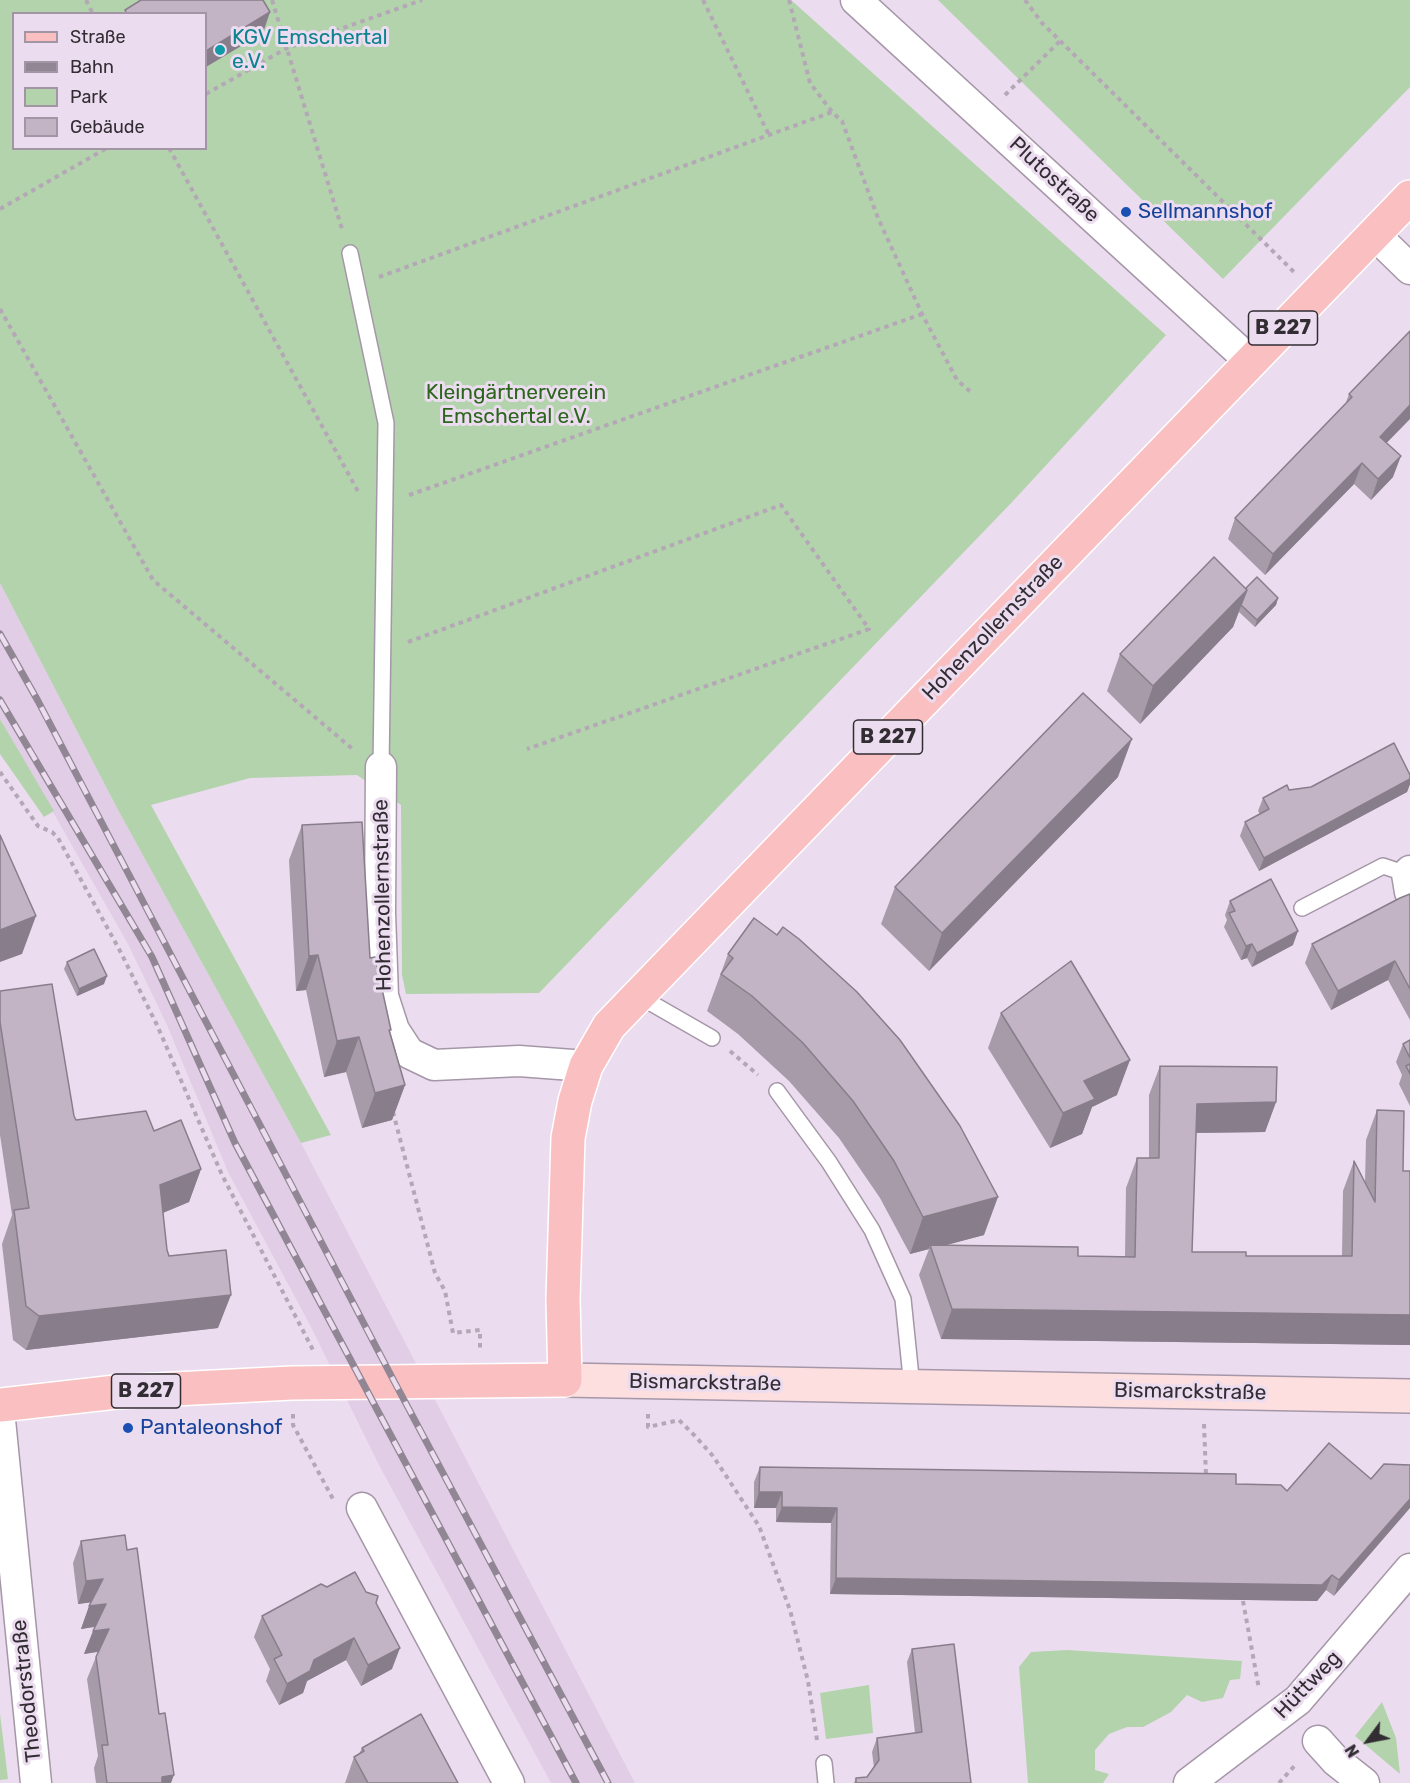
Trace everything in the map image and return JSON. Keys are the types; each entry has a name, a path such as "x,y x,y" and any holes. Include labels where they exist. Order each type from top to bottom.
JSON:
{"main road":[{"name":"Hohenzollernstraße","path":"565,1380 563,1299 568,1138 575,1101 586,1066 609,1026 1410,197"},
{"name":"Bismarckstraße","path":"0,1405 116,1392 292,1383 565,1380 1410,1396"}],"street":[{"name":"Plutostraße","path":"856,0 984,115 1250,362"},
{"path":"1374,234 1410,270"},
{"name":"Hohenzollernstraße","path":"381,767 380,913 383,996 394,1030 409,1053 434,1065 519,1061 586,1066"},
{"name":"Theodorstraße","path":"0,1420 36,1783"},
{"path":"362,1508 509,1783"},
{"name":"Hüttweg","path":"1189,1783 1264,1729 1298,1700 1410,1569"},
{"path":"1318,1741 1336,1761 1364,1783"}],"lane":[{"path":"350,253 386,423 381,767"},
{"path":"1302,908 1383,866 1409,879"},
{"path":"637,995 711,1038"},
{"path":"777,1091 829,1162 872,1230 903,1299 912,1387"},
{"path":"824,1763 826,1783"}],"path":[{"path":"272,0 350,253"},
{"path":"207,93 287,48 422,0"},
{"path":"703,0 769,135"},
{"path":"789,0 810,83 832,112 842,121 878,218 922,314 957,380 973,394"},
{"path":"1024,0 1042,23 1316,294"},
{"path":"984,115 1060,41"},
{"path":"356,285 832,112"},
{"path":"0,209 103,150"},
{"path":"170,150 365,504 385,503 922,314"},
{"path":"0,309 153,580 353,750 381,767"},
{"path":"382,652 781,505 870,629 527,749"},
{"path":"0,772 38,826 52,832 58,838 119,949 157,1025 222,1175 331,1383"},
{"path":"711,1038 777,1091"},
{"path":"392,1105 435,1273 445,1291 453,1333"},
{"path":"292,1383 293,1425 332,1498 362,1508"},
{"path":"1204,1392 1206,1481"},
{"path":"679,1420 713,1456 759,1526 790,1610 808,1681 819,1754 824,1763"},
{"path":"1243,1601 1264,1729"}],"shaded area":[{"path":"0,583 117,808 301,1143 635,1783 551,1783 379,1465 311,1327 228,1172 167,1025 128,944 0,719"}],"green space":[{"name":"Kleingärtnerverein Emschertal e.V.","path":"0,0 791,0 1166,335 1014,500 539,993 406,994 402,975 401,805 357,775 250,778 151,805 331,1135 301,1143 117,808 0,583"},
{"path":"938,0 1410,0 1410,87 1223,279"},
{"path":"0,719 54,811 44,817 0,754"},
{"path":"1067,1650 1242,1661 1240,1679 1230,1680 1223,1698 1202,1702 1187,1695 1171,1712 1143,1727 1127,1727 1109,1734 1095,1750 1095,1770 1109,1774 1103,1783 1028,1783 1019,1667 1031,1652"},
{"path":"869,1685 873,1733 826,1739 820,1693"},
{"path":"1382,1702 1396,1738 1400,1774 1355,1736"},
{"path":"0,1714 8,1779 0,1780"}],"building":[{"name":"KGV Emschertal e.V.","path":"141,0 263,0 270,12 207,50 207,12 126,12 125,10"},
{"path":"1410,331 1410,405 1380,437 1401,456 1378,479 1362,463 1273,554 1235,518 1352,397 1349,394"},
{"path":"1214,557 1247,590 1153,686 1120,654"},
{"path":"1257,577 1278,598 1257,620 1241,605 1246,588"},
{"path":"1083,693 1132,739 942,933 895,887"},
{"path":"1394,743 1410,779 1264,858 1245,822 1269,809 1263,798 1287,785 1289,790 1311,787"},
{"path":"362,822 370,958 375,957 391,1030 389,1030 405,1085 375,1093 359,1037 337,1041 318,955 309,956 302,825"},
{"path":"0,835 36,916 0,930"},
{"path":"1271,879 1298,931 1257,953 1252,944 1246,946 1229,913 1235,911 1230,901"},
{"path":"1410,894 1410,989 1395,961 1338,991 1312,944"},
{"path":"754,918 777,935 783,927 799,939 857,992 900,1040 960,1126 998,1197 923,1217 894,1161 853,1101 803,1043 752,996 721,974 733,958 728,954"},
{"path":"94,949 107,976 79,989 67,962"},
{"path":"1071,961 1130,1060 1084,1081 1095,1099 1063,1113 1001,1013"},
{"path":"52,984 76,1120 146,1111 154,1131 181,1120 201,1169 160,1185 167,1250 169,1256 226,1250 231,1295 39,1316 26,1306 14,1210 29,1208 0,1022 0,991"},
{"path":"1410,1040 1410,1058 1403,1044"},
{"path":"1160,1066 1277,1067 1276,1102 1197,1104 1192,1252 1246,1252 1246,1256 1352,1256 1354,1161 1375,1202 1377,1110 1404,1111 1403,1171 1410,1171 1410,1315 952,1309 930,1245 1078,1247 1078,1256 1135,1257 1137,1158 1159,1158"},
{"path":"1329,1443 1371,1479 1384,1464 1410,1465 1410,1499 1339,1580 1332,1575 1322,1585 836,1578 837,1508 782,1507 782,1492 759,1492 760,1467 1236,1474 1236,1484 1281,1485 1287,1491"},
{"path":"125,1535 127,1550 137,1548 159,1714 165,1713 174,1775 162,1777 162,1783 107,1783 102,1745 108,1745 96,1657 109,1629 93,1631 106,1604 89,1606 103,1579 86,1581 81,1541"},
{"path":"355,1572 366,1592 378,1596 376,1603 400,1648 368,1665 354,1638 314,1660 310,1671 287,1684 274,1659 282,1655 262,1616 321,1584 327,1587"},
{"path":"954,1644 971,1783 856,1783 856,1778 867,1777 879,1760 877,1738 922,1732 912,1649"},
{"path":"421,1714 458,1783 368,1783 354,1757 364,1751 362,1748"}],"railway":[{"path":"0,634 38,701 395,1383 608,1783"},
{"path":"0,700 152,957 235,1143 576,1783"}],"place":[{"name":"KGV Emschertal e.V.","path":"220,50"},
{"name":"Sellmannshof","path":"1126,212"},
{"name":"Pantaleonshof","path":"128,1428"}]}
